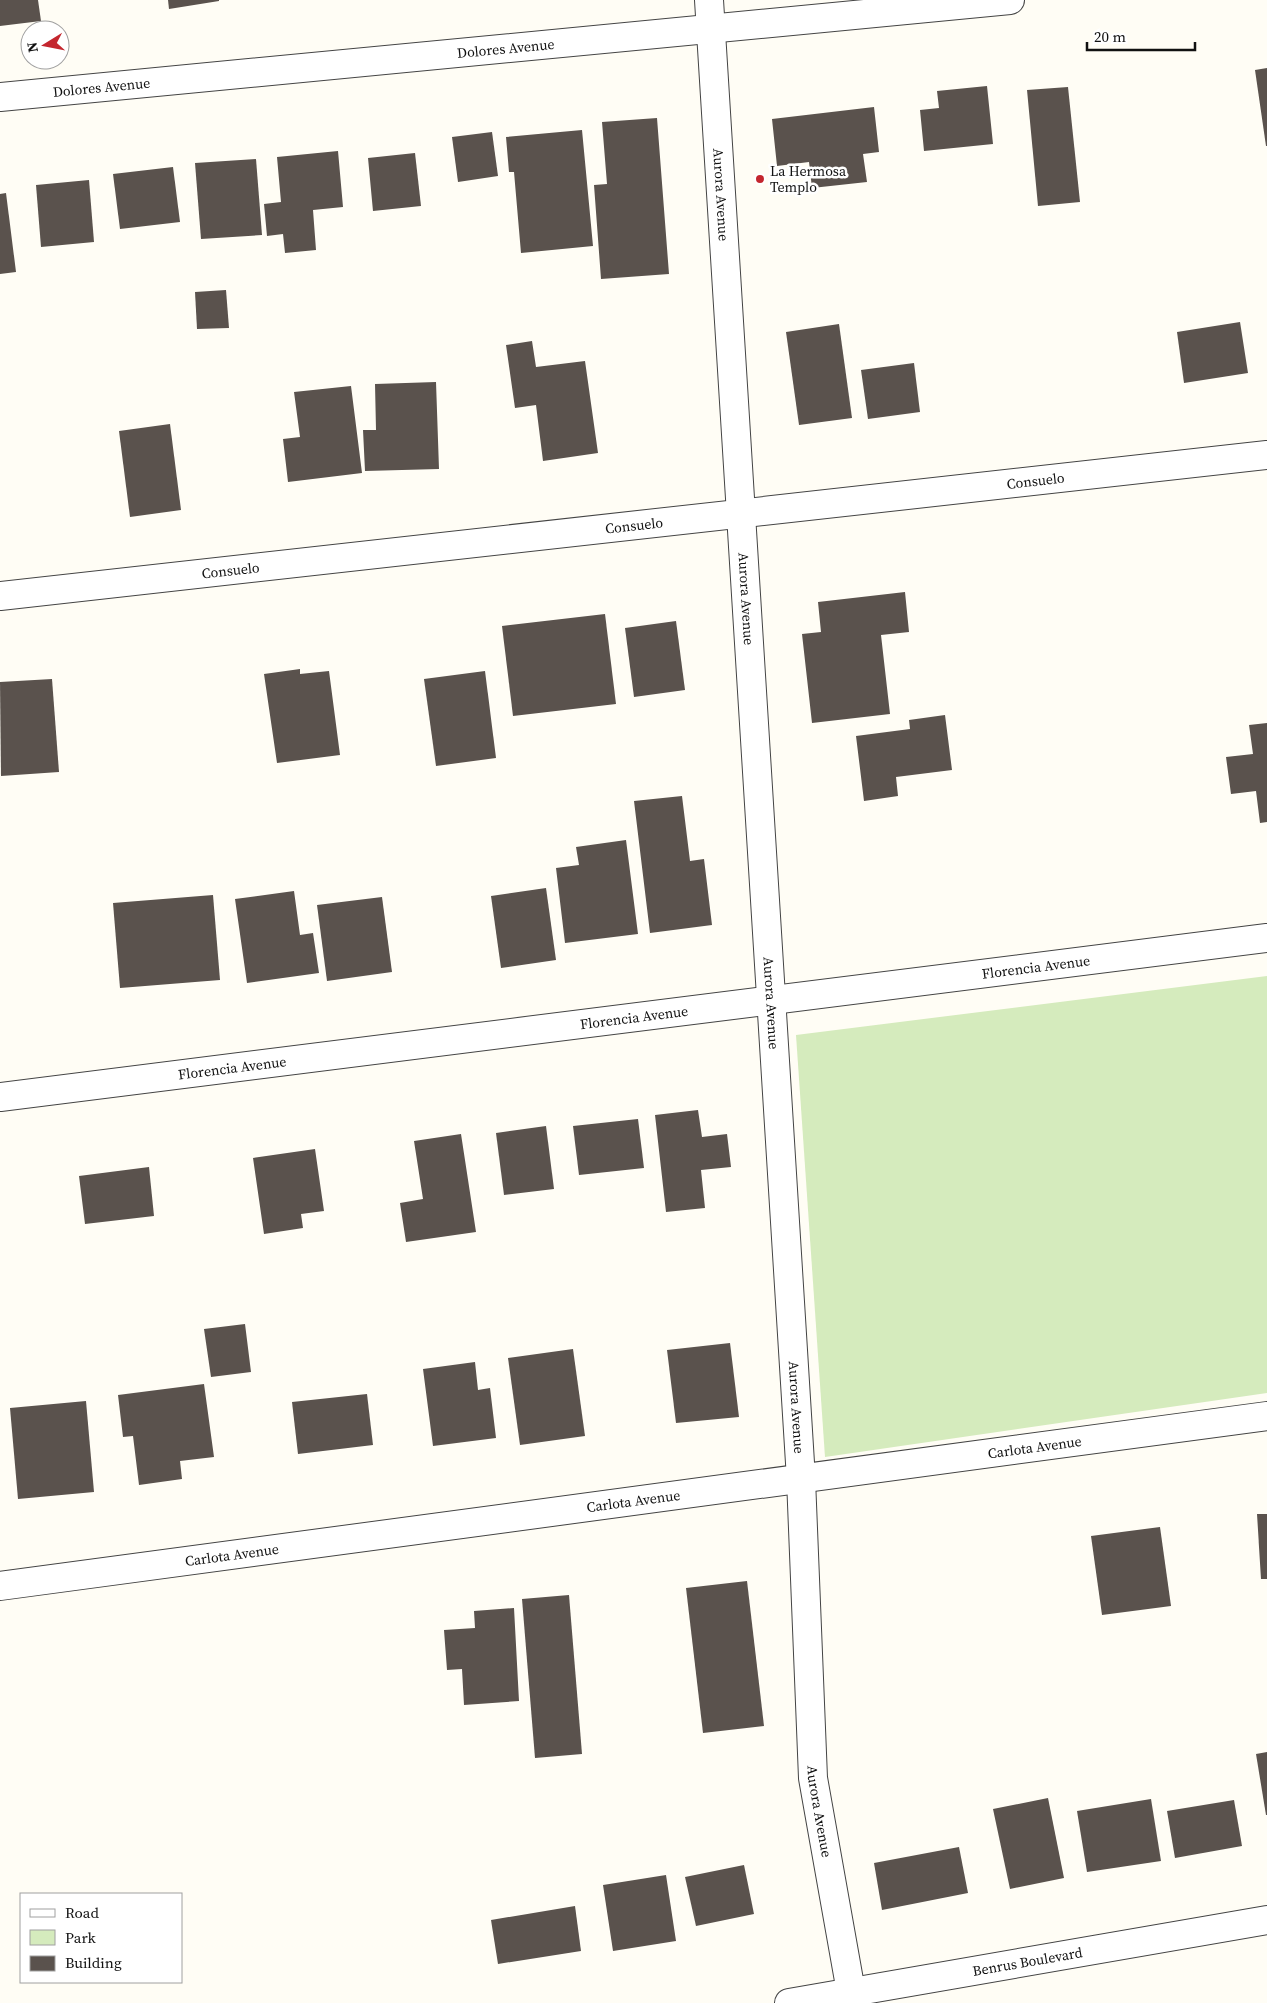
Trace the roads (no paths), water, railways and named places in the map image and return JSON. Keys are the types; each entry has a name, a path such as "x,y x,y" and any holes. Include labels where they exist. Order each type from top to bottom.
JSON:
{"street":[{"name":"Aurora Avenue","path":"708,0 801,1479 813,1778 853,1998"},
{"name":"Dolores Avenue","path":"0,97 1010,0"},
{"name":"Consuelo","path":"0,596 1267,456"},
{"name":"Florencia Avenue","path":"0,1097 1267,938"},
{"name":"Carlota Avenue","path":"0,1586 1267,1416"},
{"name":"Benrus Boulevard","path":"789,2003 853,1998 1267,1920"}],"place":[{"name":"La Hermosa Templo","path":"760,179"}]}
